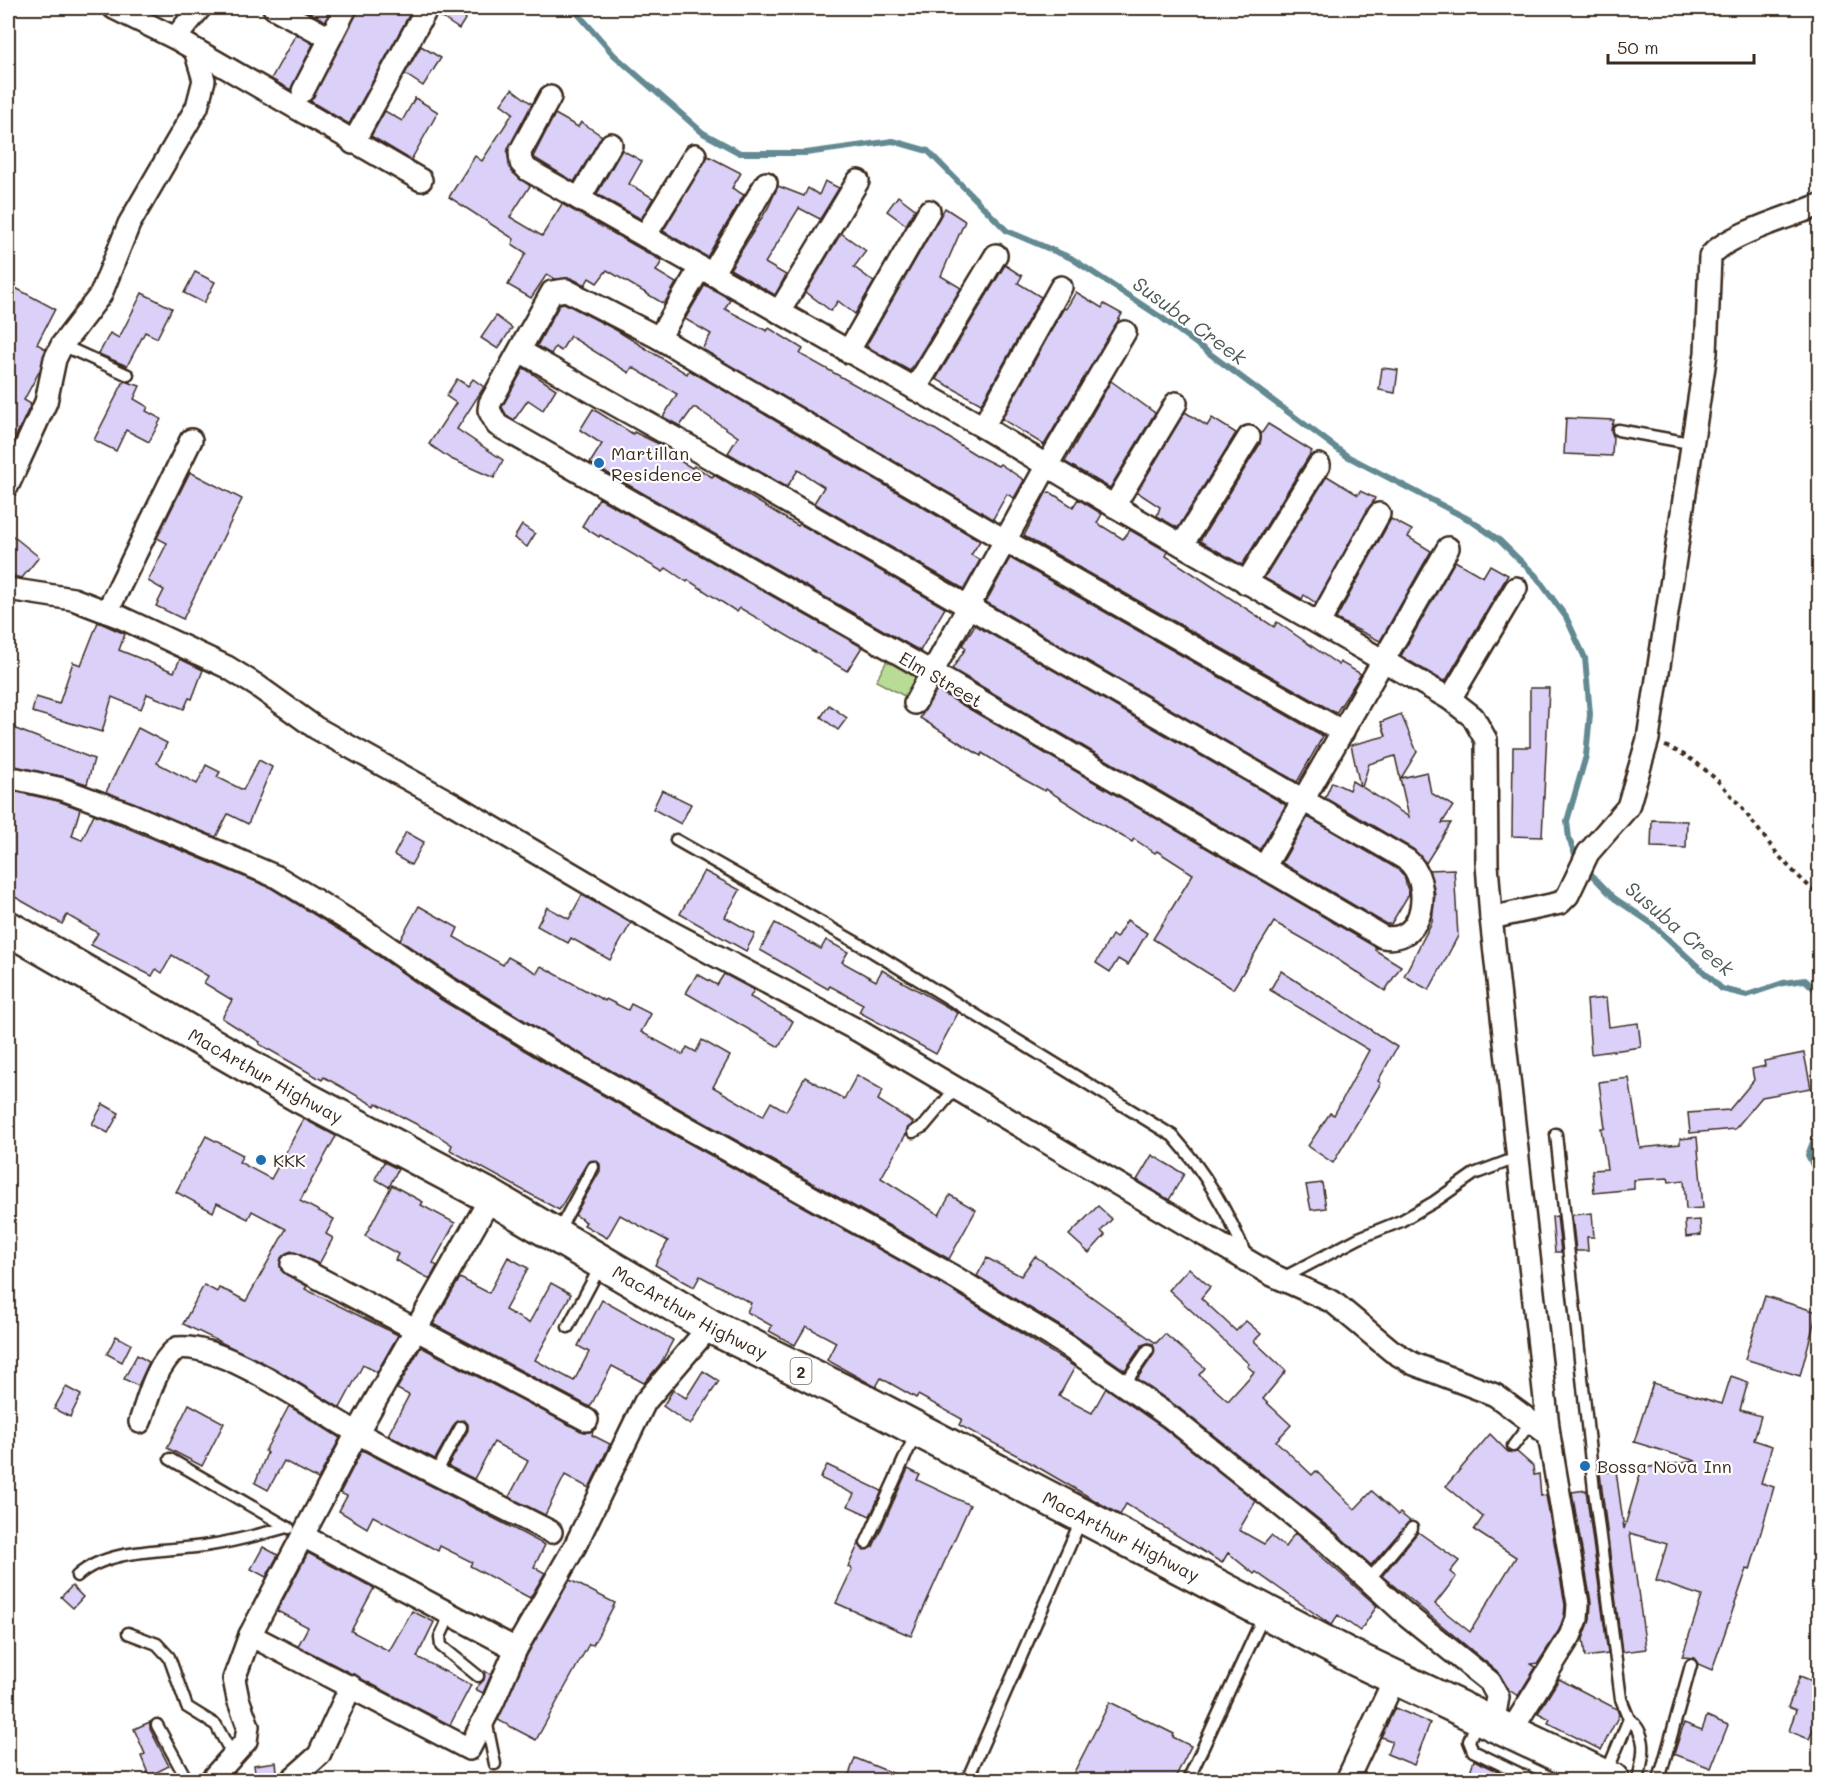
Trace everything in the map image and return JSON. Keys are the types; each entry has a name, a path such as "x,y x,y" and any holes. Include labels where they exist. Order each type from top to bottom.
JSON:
{"highway":[{"name":"MacArthur Highway","path":"8,928 302,1097 491,1197 710,1326 918,1430 1395,1678 1608,1779"}],"street":[{"path":"114,8 175,38 353,143 421,180"},
{"path":"175,38 200,8"},
{"path":"274,8 330,39"},
{"path":"303,91 346,8"},
{"path":"353,143 427,8"},
{"path":"8,485 46,402 55,360 62,345 100,294 129,224 197,107 204,80 195,50"},
{"path":"550,97 520,153 521,163 528,170 983,427 1046,467 1450,699 1473,717 1486,740 1487,864 1491,918 1549,1435 1578,1612 1570,1636 1494,1726"},
{"path":"579,199 611,144"},
{"path":"645,236 694,154"},
{"path":"779,312 858,181"},
{"path":"659,338 766,183"},
{"path":"1491,918 1560,903 1568,895 1578,868 1588,853 1628,807 1647,739 1690,443 1706,353 1710,256 1715,249 1729,241 1820,205"},
{"path":"848,352 929,211"},
{"path":"915,389 996,255"},
{"path":"983,427 1061,288"},
{"path":"1303,800 742,476 520,351 552,292 559,289 566,290 659,338 1006,541 1343,732"},
{"path":"915,703 1046,467 1125,332"},
{"name":"Elm Street","path":"520,351 490,403 489,410 497,425 933,674 1383,937 1395,939 1404,937 1410,932 1420,915 1420,887 1415,866 1303,800"},
{"path":"1114,506 1176,403"},
{"path":"1182,545 1249,437"},
{"path":"107,612 191,440"},
{"path":"1246,583 1319,465"},
{"path":"1319,623 1379,514"},
{"path":"1265,866 1384,663 1448,548"},
{"path":"1450,699 1516,588"},
{"path":"8,589 73,599 107,612 226,668 256,685 316,728 453,804 671,932 859,1031 1249,1261 1281,1279 1333,1302 1392,1351 1414,1364 1495,1395 1549,1435"},
{"path":"8,777 62,789 277,877 361,928 447,988 554,1053 956,1278 1063,1343 1170,1417 1319,1536 1403,1612 1490,1682 1498,1697 1494,1726"},
{"path":"211,1780 246,1741 249,1732 234,1679 249,1635 295,1532 357,1432 491,1197"},
{"path":"292,1264 587,1420"},
{"path":"249,1635 469,1749 516,1649 579,1537 645,1402 710,1326"},
{"path":"140,1422 162,1364 177,1348 201,1349 244,1367 357,1432 551,1532"},
{"path":"295,1532 452,1613 516,1649"},
{"path":"1347,1780 1395,1678"},
{"path":"291,1780 319,1755 351,1686"}],"lane":[{"path":"62,345 128,375"},
{"path":"1618,430 1690,443"},
{"path":"676,840 873,952 1173,1136 1191,1156 1220,1200 1249,1261"},
{"path":"913,1132 924,1126 956,1088"},
{"path":"1556,1134 1594,1490 1621,1699 1629,1719 1643,1739 1645,1750 1638,1780"},
{"path":"1281,1279 1359,1238 1401,1221 1434,1202 1474,1174 1519,1157"},
{"path":"557,1235 592,1167"},
{"path":"568,1327 602,1262"},
{"path":"1124,1385 1148,1350"},
{"path":"1514,1446 1531,1422"},
{"path":"436,1473 461,1427"},
{"path":"866,1543 918,1430"},
{"path":"170,1459 295,1532"},
{"path":"967,1780 1082,1517"},
{"path":"1368,1581 1412,1528"},
{"path":"77,1576 92,1565 120,1556 295,1532"},
{"path":"1188,1780 1266,1612"},
{"path":"452,1613 440,1637 441,1646 478,1676"},
{"path":"128,1633 157,1644 169,1657 187,1707 216,1725 233,1756"},
{"path":"1659,1780 1690,1665"},
{"path":"486,1717 495,1764"},
{"path":"1608,1779 1629,1719"},
{"path":"157,1725 187,1780"},
{"path":"1494,1726 1469,1741 1473,1751 1533,1780"}],"path":[{"path":"1647,739 1677,750 1706,768 1740,803 1781,858 1820,897"}],"green space":[{"path":"890,655 924,675 910,699 876,681"}],"building":[{"path":"312,8 332,8 325,21 309,12"},
{"path":"359,8 413,8 349,124 310,101"},
{"path":"440,8 472,8 459,29 438,15"},
{"path":"296,34 313,44 291,90 271,79"},
{"path":"421,46 441,58 423,86 405,74"},
{"path":"512,89 532,104 507,152 512,172 530,186 510,217 542,236 562,204 662,261 656,271 676,283 664,304 607,270 597,283 589,278 585,285 571,278 555,279 547,274 531,298 508,285 526,253 512,244 514,239 449,197 475,156 482,161 513,113 501,104"},
{"path":"415,98 438,112 411,160 371,136 385,111 402,121"},
{"path":"555,114 578,127 581,122 602,136 574,182 533,157"},
{"path":"622,150 642,161 629,184 653,198 641,219 597,194"},
{"path":"708,156 741,173 732,188 744,195 707,257 663,231"},
{"path":"825,181 839,188 820,219 799,208 765,263 786,275 775,295 730,269 768,208 778,186 804,196 808,188 819,195"},
{"path":"898,196 915,209 906,225 887,211"},
{"path":"945,208 965,221 941,276 961,288 910,371 866,346"},
{"path":"841,233 866,251 854,267 874,282 855,314 838,301 831,311 806,292"},
{"path":"1005,265 1022,276 1018,283 1041,297 981,404 936,379"},
{"path":"195,272 215,282 204,303 184,293"},
{"path":"8,284 55,309 37,344 46,349 40,370 24,400 31,404 8,453"},
{"path":"705,285 730,299 725,309 767,331 769,328 803,349 800,354 978,456 998,466 1000,464 1024,480 1014,498 1007,494 993,519 702,349 711,334 685,319"},
{"path":"1076,292 1102,308 1104,304 1122,314 1044,445 1002,419 1064,308 1066,309"},
{"path":"142,293 172,308 157,338 145,332 127,366 99,354 110,333 119,338"},
{"path":"564,303 616,330 687,374 689,370 980,541 971,555 980,560 964,589 814,503 824,487 798,470 787,487 728,453 738,437 696,408 693,408 680,426 663,417 677,394 632,367 629,373 570,336 561,351 555,347 551,354 537,346 560,304"},
{"path":"496,316 512,328 498,349 481,338"},
{"path":"524,368 556,389 543,410 528,400 514,420 507,416 502,407"},
{"path":"1382,368 1398,370 1395,393 1379,390"},
{"path":"457,379 468,386 473,379 484,387 457,429 503,460 494,478 451,459 429,444 456,403 446,396"},
{"path":"124,381 140,386 134,399 148,407 146,411 161,419 149,442 126,430 116,451 94,440"},
{"path":"1111,381 1155,413 1110,488 1065,462"},
{"path":"593,409 633,434 634,432 665,447 663,451 692,468 694,466 712,477 714,475 798,526 800,524 945,608 920,651 590,463 602,444 580,430"},
{"path":"1185,412 1207,426 1212,418 1236,433 1178,528 1157,516 1160,507 1137,492"},
{"path":"1566,418 1614,420 1611,429 1612,456 1564,454"},
{"path":"1268,424 1312,451 1242,565 1200,541 1260,444 1261,434"},
{"path":"190,472 242,499 183,619 156,606 164,590 148,581 167,543 157,538"},
{"path":"1327,476 1358,495 1360,491 1375,498 1316,603 1304,595 1302,599 1264,578"},
{"path":"1050,492 1073,507 1078,499 1102,514 1097,523 1123,539 1130,530 1168,552 1166,556 1274,627 1277,622 1339,665 1340,662 1361,674 1336,713 1024,536 1046,493"},
{"path":"599,498 862,647 847,671 740,608 737,612 688,580 687,582 666,568 663,572 582,526"},
{"path":"1391,519 1412,530 1408,537 1431,551 1380,641 1336,619"},
{"path":"522,525 535,534 527,547 514,538"},
{"path":"8,532 39,557 22,578 8,575"},
{"path":"1010,558 1323,736 1297,782 986,602"},
{"path":"1455,561 1483,577 1490,565 1508,575 1445,682 1401,656"},
{"path":"98,622 125,634 119,650 174,672 180,659 203,670 192,699 189,698 184,709 147,694 141,709 112,697 102,732 32,712 36,697 59,704 73,662 81,665"},
{"path":"975,625 1286,805 1260,850 952,669 966,648 962,645"},
{"path":"1530,688 1549,688 1542,837 1512,836 1513,747 1530,747"},
{"path":"937,690 1377,948 1375,950 1401,966 1385,991 1323,950 1274,922 1233,989 1153,939 1193,874 1157,851 1155,853 1134,839 1132,842 982,753 981,756 920,718"},
{"path":"829,705 847,718 838,730 821,717"},
{"path":"1401,714 1417,752 1401,778 1427,772 1431,793 1453,806 1442,823 1451,823 1426,863 1413,849 1325,798 1332,782 1349,790 1352,781 1360,786 1351,745 1386,736 1381,722","holes":["1395,756 1409,817 1362,787 1369,764"]},
{"path":"8,726 94,759 87,784 8,765"},
{"path":"138,728 167,743 157,763 197,784 206,765 220,772 217,777 243,790 259,760 272,767 248,824 228,814 216,837 106,792"},
{"path":"8,790 58,801 80,809 72,836 82,840 94,814 271,888 354,939 440,999 547,1064 950,1289 1075,1367 1059,1396 1092,1413 1106,1388 1162,1427 1256,1501 1239,1530 1264,1544 1271,1536 1285,1547 1295,1533 1377,1606 1360,1631 1338,1615 1331,1625 1256,1572 1254,1574 1228,1553 1222,1563 1126,1504 1120,1515 1022,1458 959,1425 962,1419 918,1395 916,1398 881,1378 876,1387 827,1360 836,1342 806,1326 795,1345 769,1331 772,1326 747,1312 751,1303 700,1276 694,1287 655,1265 668,1241 620,1215 607,1238 584,1225 586,1222 575,1215 600,1171 600,1164 596,1160 587,1163 559,1210 450,1150 452,1145 437,1135 376,1103 375,1106 324,1077 322,1080 259,1044 260,1042 222,1018 232,1000 204,983 208,976 172,955 162,973 156,969 152,976 91,945 98,933 67,915 62,924 8,893"},
{"path":"662,790 691,804 681,824 653,809"},
{"path":"1308,817 1399,870 1404,876 1409,894 1391,924 1386,924 1282,863"},
{"path":"1652,820 1687,821 1686,848 1651,847"},
{"path":"406,832 424,842 411,865 394,855"},
{"path":"1454,869 1458,936 1429,990 1404,976 1432,922 1435,894 1429,870"},
{"path":"704,871 740,890 725,917 755,934 746,951 680,914"},
{"path":"582,895 631,923 610,960 571,938 568,943 537,926 547,907 569,919"},
{"path":"419,906 458,928 454,937 503,965 508,957 537,973 541,966 605,1001 606,999 628,1010 631,1004 651,1014 641,1032 683,1055 687,1047 696,1052 702,1040 730,1056 713,1087 763,1116 771,1102 786,1111 805,1077 844,1099 857,1075 883,1090 878,1100 913,1122 881,1178 939,1215 950,1195 976,1210 949,1259 560,1042 454,977 400,940"},
{"path":"1127,920 1147,933 1128,965 1118,959 1110,972 1096,963 1112,935 1116,938"},
{"path":"775,923 821,949 826,940 848,952 842,962 876,981 882,970 958,1013 936,1054 859,1012 863,1004 830,986 828,989 760,950"},
{"path":"1281,971 1397,1047 1378,1081 1381,1083 1333,1163 1308,1146 1330,1113 1334,1115 1369,1050 1270,990"},
{"path":"697,974 717,985 724,974 754,990 750,997 793,1021 779,1047 686,993"},
{"path":"1606,998 1609,1027 1638,1023 1641,1047 1591,1054 1587,1000"},
{"path":"1804,1053 1811,1088 1762,1097 1735,1129 1690,1133 1688,1113 1729,1110 1754,1080 1752,1069 1765,1066 1764,1061"},
{"path":"1629,1078 1640,1148 1680,1144 1680,1139 1697,1137 1703,1208 1686,1209 1684,1180 1669,1182 1668,1178 1634,1180 1634,1189 1594,1193 1592,1170 1607,1169 1601,1128 1605,1128 1599,1082"},
{"path":"103,1104 119,1113 108,1133 92,1124"},
{"path":"304,1119 336,1136 300,1201 334,1219 326,1234 333,1238 319,1264 291,1251 281,1258 281,1270 307,1286 305,1289 398,1335 377,1372 363,1365 340,1408 274,1368 183,1324 204,1285 217,1292 219,1288 246,1301 286,1229 252,1211 248,1219 217,1203 213,1212 176,1192 206,1136 243,1155 239,1162 271,1179"},
{"path":"1152,1155 1184,1174 1169,1200 1137,1180"},
{"path":"384,1162 398,1169 389,1187 375,1179"},
{"path":"1322,1183 1326,1208 1311,1210 1306,1185"},
{"path":"392,1185 423,1202 421,1205 455,1223 433,1263 437,1266 430,1279 395,1260 398,1254 365,1236"},
{"path":"1098,1206 1112,1219 1101,1231 1105,1235 1089,1253 1069,1235"},
{"path":"1592,1213 1594,1237 1587,1237 1588,1251 1576,1251 1572,1215"},
{"path":"1557,1216 1561,1252 1555,1252 1552,1217"},
{"path":"1700,1220 1701,1235 1686,1237 1685,1221"},
{"path":"1035,1256 1156,1343 1165,1334 1205,1368 1199,1375 1228,1401 1254,1372 1247,1366 1249,1364 1169,1290 1189,1268 1210,1287 1201,1298 1236,1331 1246,1321 1261,1334 1254,1341 1286,1371 1263,1399 1291,1425 1276,1441 1312,1475 1316,1471 1355,1509 1372,1491 1398,1515 1400,1513 1410,1521 1371,1565 1336,1533 1178,1407 1137,1379 1154,1354 1153,1344 1142,1345 1125,1370 1070,1332 977,1276 987,1258 1021,1276"},
{"path":"508,1257 528,1268 505,1310 529,1323 551,1283 571,1294 535,1360 574,1381 589,1352 578,1346 602,1300 673,1340 661,1363 644,1383 612,1366 590,1407 433,1324 460,1278 489,1293"},
{"path":"1765,1296 1817,1312 1800,1376 1745,1359"},
{"path":"116,1336 131,1344 122,1362 107,1354"},
{"path":"421,1347 581,1431 593,1431 592,1435 610,1444 589,1488 565,1475 545,1515 509,1497 528,1461 494,1442 474,1479 448,1466 468,1430 468,1424 464,1420 455,1423 435,1459 388,1435 409,1395 397,1389"},
{"path":"137,1355 149,1362 138,1386 124,1379"},
{"path":"703,1371 719,1381 690,1425 663,1406 673,1390 686,1398"},
{"path":"1731,1376 1748,1382 1740,1410 1761,1416 1754,1440 1772,1446 1761,1483 1774,1487 1750,1570 1747,1569 1712,1670 1698,1664 1694,1658 1682,1657 1702,1596 1656,1581 1667,1544 1630,1533 1646,1649 1622,1652 1600,1473 1616,1471 1624,1529 1642,1468 1696,1461 1634,1442 1653,1383 1722,1404"},
{"path":"66,1387 81,1395 70,1417 54,1409"},
{"path":"189,1404 224,1423 202,1466 167,1448"},
{"path":"289,1406 340,1438 318,1479 284,1461 268,1490 255,1483 267,1453 265,1451"},
{"path":"1490,1434 1508,1452 1517,1452 1533,1466 1534,1475 1539,1474 1541,1496 1546,1495 1565,1605 1559,1630 1538,1663 1531,1664 1536,1667 1518,1696 1509,1690 1498,1672 1382,1576 1418,1532 1459,1561 1450,1572 1456,1577 1435,1604 1470,1632 1516,1557 1474,1530 1483,1517 1446,1486"},
{"path":"362,1450 545,1545 534,1567 545,1573 530,1598 470,1566 472,1562 440,1546 438,1551 373,1516 367,1528 339,1511 347,1496 340,1493"},
{"path":"827,1465 882,1491 870,1516 848,1506 854,1494 820,1478"},
{"path":"908,1469 920,1475 917,1480 970,1505 911,1636 836,1603 852,1569 848,1567 859,1543 863,1550 873,1547"},
{"path":"1586,1490 1608,1654 1585,1657 1583,1639 1590,1620 1591,1602 1572,1492"},
{"path":"263,1547 278,1555 266,1577 251,1569"},
{"path":"308,1553 374,1588 351,1631 389,1651 412,1611 434,1622 417,1657 471,1685 450,1725 298,1646 308,1627 277,1611"},
{"path":"570,1580 615,1603 593,1645 589,1644 536,1740 498,1720 527,1655"},
{"path":"72,1586 83,1597 73,1608 61,1597"},
{"path":"485,1671 491,1675 483,1693 475,1689 484,1680"},
{"path":"1800,1676 1820,1684 1820,1713 1809,1739 1789,1731 1796,1710 1788,1707"},
{"path":"1559,1679 1617,1709 1619,1715 1601,1750 1548,1723 1550,1719 1538,1713"},
{"path":"1110,1702 1174,1734 1173,1737 1191,1746 1174,1780 1070,1780"},
{"path":"1395,1708 1430,1723 1414,1765 1387,1754 1392,1741 1381,1737"},
{"path":"1707,1716 1728,1725 1711,1768 1674,1754 1684,1723 1702,1730"},
{"path":"150,1722 150,1729 169,1766 149,1776 141,1756 145,1754 134,1729"},
{"path":"855,1758 909,1780 847,1780"},
{"path":"1474,1760 1476,1761 1517,1780 1467,1780"},
{"path":"276,1762 278,1780 256,1780 254,1765"}],"waterway":[{"name":"Susuba Creek","path":"573,8 614,55 703,133 740,153 806,153 893,141 928,151 1007,231 1071,258 1162,318 1347,456 1470,520 1499,540 1536,576 1566,617 1585,658 1590,714 1586,756 1567,821 1569,839 1575,854"},
{"name":"Susuba Creek","path":"1590,873 1614,898 1651,923 1722,989 1747,995 1783,983 1805,980 1820,994"},
{"name":"Susuba Creek","path":"1820,1124 1808,1155 1820,1180"}],"place":[{"name":"Martillan Residence","path":"599,463"},
{"name":"KKK","path":"261,1160"},
{"name":"Bossa Nova Inn","path":"1585,1466"}]}
